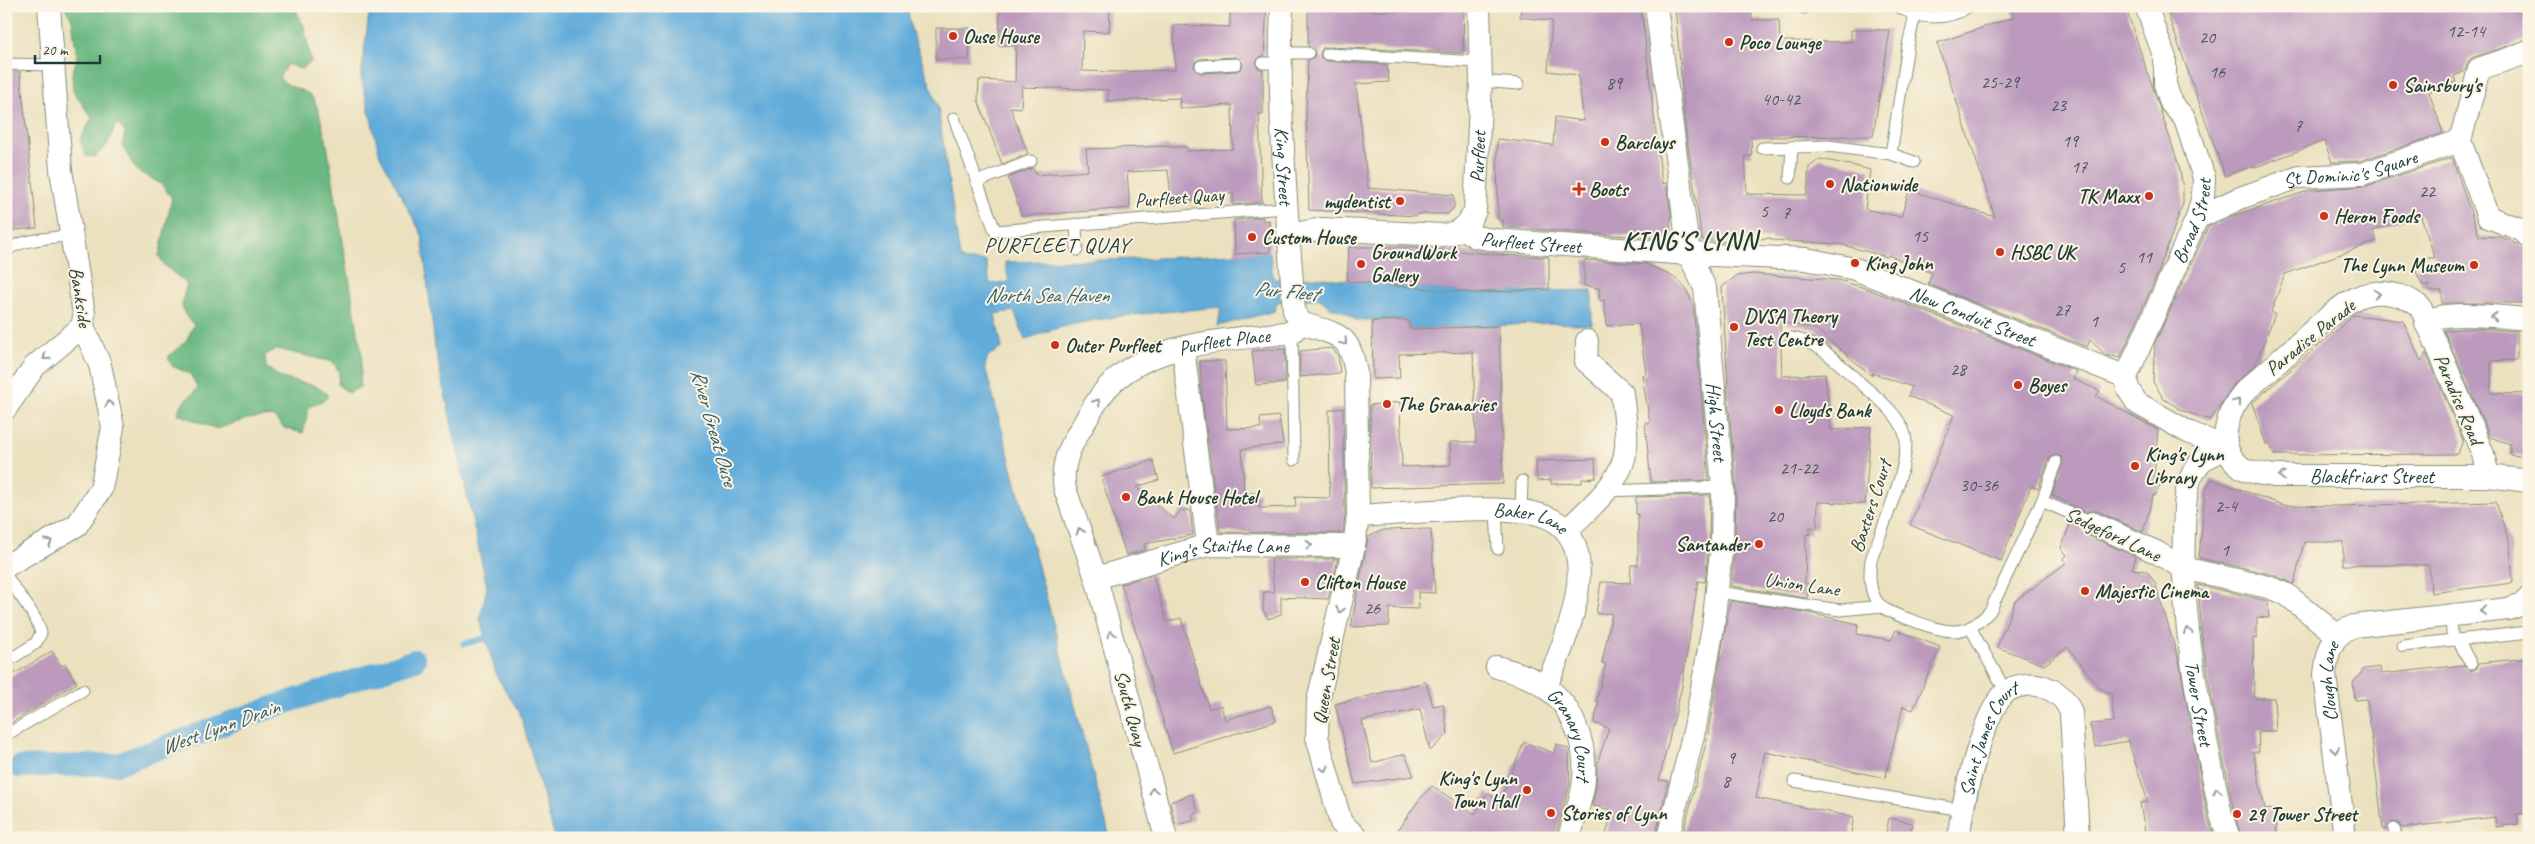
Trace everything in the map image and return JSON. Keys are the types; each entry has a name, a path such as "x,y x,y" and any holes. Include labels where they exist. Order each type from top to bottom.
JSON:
{"street":[{"name":"Bankside","path":"6,566 77,525 101,489 113,427 100,365 83,326 84,314 62,170 48,6"},
{"name":"King Street","path":"1282,6 1274,60 1296,322"},
{"name":"Purfleet","path":"1464,229 1475,212 1481,71 1479,6"},
{"name":"High Street","path":"1656,6 1689,254 1705,288 1723,487 1718,592 1695,726 1668,838"},
{"name":"Broad Street","path":"2126,378 2197,218 2203,195 2204,178 2185,119 2171,103 2165,84 2164,58 2146,6"},
{"path":"2529,52 2480,69 2460,141 2488,217 2522,230 2529,237"},
{"name":"St Dominic's Square","path":"2197,218 2240,198 2299,177 2362,174 2460,141"},
{"path":"2204,178 2240,198"},
{"name":"Purfleet Street","path":"1289,243 1322,229 1443,235 1456,234 1464,229 1476,237 1495,240 1689,254"},
{"name":"New Conduit Street","path":"1689,254 1806,259 1855,270 2126,378"},
{"name":"Paradise Parade","path":"2227,448 2226,428 2233,404 2336,310 2358,297 2376,293 2397,294 2414,301 2420,308 2426,324"},
{"path":"2426,324 2434,318 2460,315 2529,319"},
{"name":"Purfleet Place","path":"1096,578 1062,476 1072,444 1096,404 1113,382 1146,360 1183,348 1296,322 1336,333 1343,340 1352,355 1356,374 1358,412 1358,516 1354,546"},
{"name":"Paradise Road","path":"2426,324 2483,454 2488,476"},
{"path":"6,408 35,366 83,326"},
{"path":"1183,348 1208,545"},
{"path":"1567,530 1605,491 1623,462 1625,448 1622,393 1582,355"},
{"path":"2126,378 2128,389 2137,403 2188,432 2227,448"},
{"name":"Blackfriars Street","path":"2227,448 2233,460 2242,467 2274,476 2488,476 2529,481"},
{"name":"Tower Street","path":"2227,448 2199,463 2192,475 2186,492 2183,568 2190,659 2221,815 2229,838"},
{"name":"Baker Lane","path":"1358,516 1496,510 1521,511 1552,519 1567,530 1575,545 1578,563 1577,599 1563,646 1546,686"},
{"name":"Sedgeford Lane","path":"2092,523 2156,552 2183,568 2268,587 2286,594 2337,634"},
{"name":"King's Staithe Lane","path":"1096,578 1208,545 1354,546"},
{"name":"Queen Street","path":"1354,546 1318,702 1317,737 1341,823 1358,838"},
{"name":"South Quay","path":"1096,578 1166,838"},
{"name":"Clough Lane","path":"2345,838 2325,675 2329,648 2337,634 2354,626 2508,609 2523,604 2529,598"},
{"name":"Granary Court","path":"1497,667 1546,686 1557,696 1574,723 1584,758 1584,778 1568,838"},
{"name":"Saint James Court","path":"1959,838 1962,810 1994,707 2006,692 2019,687 2037,685 2055,691 2068,704 2071,713 2078,838"}],"lane":[{"path":"1896,6 1915,15 1933,18 1962,12 1969,6"},
{"path":"1891,154 1908,45 1915,15"},
{"path":"1274,60 1308,53"},
{"path":"1327,54 1481,71 1518,84"},
{"path":"6,64 53,65"},
{"path":"1201,66 1236,64"},
{"name":"Purfleet Quay","path":"954,118 995,231 1285,208"},
{"path":"1762,148 1828,146 1891,154 1914,162"},
{"path":"1790,178 1792,147"},
{"path":"976,182 1030,161"},
{"path":"1076,224 1077,250"},
{"path":"6,251 11,247 35,240 72,235"},
{"path":"1294,460 1296,322"},
{"name":"Baxters Court","path":"1792,338 1804,340 1823,349 1895,416 1905,435 1907,454 1871,560 1869,577 1882,606"},
{"path":"1882,606 1939,630 1952,632 1980,623 1990,611 2042,501 2056,462"},
{"path":"1521,511 1522,481"},
{"path":"1605,491 1723,487"},
{"name":"Sedgeford Lane","path":"2042,501 2092,523"},
{"path":"1496,510 1498,549"},
{"path":"6,574 16,593 39,624 41,633 36,643 6,662"},
{"name":"Union Lane","path":"1718,592 1840,610 1882,606"},
{"path":"2450,615 2456,640 2471,664"},
{"path":"1970,627 2006,692"},
{"path":"2403,646 2529,632"},
{"path":"6,735 83,690"},
{"path":"1794,781 1962,810"}],"green space":[{"path":"64,6 299,6 297,13 304,26 311,62 301,69 287,64 279,78 290,86 311,96 319,113 326,139 362,356 360,387 349,393 338,385 339,372 333,362 277,349 265,355 266,367 281,378 316,386 327,394 327,398 309,407 303,433 284,428 272,416 247,419 217,429 178,414 180,406 198,388 190,374 172,366 168,357 186,341 194,325 185,315 182,306 187,284 165,266 159,256 172,198 160,183 137,171 122,146 125,132 117,123 107,145 95,157 86,156 80,140 92,118 73,91 72,74 77,59 72,19"}],"water":[{"path":"370,6 907,6 911,29 938,107 960,258 965,261 986,261 990,284 1009,282 1005,262 1141,259 1270,252 1273,279 1314,277 1473,293 1592,290 1592,325 1557,323 1409,329 1408,320 1356,320 1345,312 1330,307 1319,298 1277,302 1275,311 1218,326 1221,307 1147,313 1095,320 1070,325 1025,340 1014,311 995,314 1002,348 988,356 985,366 1110,838 555,838 520,713 497,677 480,619 487,587 435,347 422,235 380,156 361,77"}],"building":[{"path":"1000,6 1110,6 1109,32 1083,31 1082,71 1175,70 1174,25 1230,27 1230,6 1267,6 1264,56 1259,57 1256,63 1257,67 1263,70 1263,114 1259,114 1262,202 1233,205 1233,193 1172,205 1168,170 1127,172 1130,208 1022,216 1008,178 1033,168 1036,175 1088,171 1086,149 1169,146 1187,147 1187,151 1233,149 1232,105 1179,108 1180,98 1107,101 1109,90 1022,87 1021,108 1010,107 1028,154 1002,164 978,100 979,80 1015,82 1016,45 999,45","holes":["1236,57 1243,63 1242,68 1237,71 1201,73 1194,67 1195,62 1200,59"]},
{"path":"1308,6 1348,6 1348,10 1425,12 1425,6 1464,6 1463,53 1327,47 1323,48 1320,53 1321,58 1327,61 1387,65 1389,82 1356,84 1368,188 1454,195 1454,208 1447,214 1417,214 1416,216 1309,210 1306,113 1308,60 1314,57 1315,53 1308,46"},
{"path":"1521,6 1641,6 1662,184 1666,183 1671,215 1670,239 1503,227 1503,220 1498,220 1497,139 1553,145 1555,117 1584,121 1578,75 1548,71 1552,21 1520,17"},
{"path":"1675,6 1751,6 1752,20 1779,20 1780,41 1851,42 1851,30 1890,30 1873,136 1751,137 1752,156 1745,156 1747,194 1807,195 1809,167 1820,159 1870,170 1865,209 1901,217 1909,190 1995,217 1937,43 2014,17 2011,6 2125,6 2179,165 2183,203 2158,273 2120,358 2106,355 2090,340 2087,347 1928,284 1932,273 1888,255 1887,257 1839,244 1771,240 1771,238 1720,242 1702,240 1686,133"},
{"path":"2165,6 2529,6 2529,39 2474,57 2469,60 2465,71 2454,76 2456,82 2429,92 2443,133 2360,161 2332,162 2324,141 2253,168 2252,166 2225,176"},
{"name":"Ouse House","path":"936,28 970,28 969,60 936,59"},
{"path":"6,72 20,72 37,228 6,231"},
{"path":"2452,158 2479,236 2502,237 2529,250 2529,303 2442,303 2442,291 2429,291 2429,285 2422,285 2416,271 2422,258 2435,258 2420,214 2373,231 2377,241 2285,274 2271,312 2275,314 2255,365 2235,383 2210,420 2183,411 2164,399 2153,382 2155,343 2208,227 2235,215 2311,190 2366,186"},
{"name":"Custom House","path":"1263,217 1263,221 1269,220 1270,252 1235,254 1234,220"},
{"path":"1349,247 1412,247 1549,257 1549,289 1473,293 1347,281"},
{"path":"1584,260 1646,264 1670,275 1686,289 1693,304 1709,480 1651,482 1645,423 1650,423 1642,375 1646,374 1639,324 1607,326 1604,300 1600,301 1599,288 1584,286"},
{"path":"1753,274 1838,280 1868,289 2076,371 2073,379 2100,391 2096,396 2158,430 2154,476 2162,480 2155,496 2153,495 2143,532 2097,511 2085,512 2052,495 2063,461 2061,457 2055,455 2049,459 2038,489 2031,486 2001,561 1910,525 1954,415 1908,396 1912,387 1873,373 1872,376 1816,329 1780,322 1782,376 1825,374 1831,430 1871,427 1865,504 1818,502 1817,529 1810,527 1810,535 1806,534 1805,584 1808,584 1807,598 1731,586 1735,542 1736,487 1727,386 1728,388 1722,287 1736,276"},
{"path":"2354,315 2403,321 2421,361 2426,353 2463,440 2458,454 2274,455 2270,444 2266,444 2252,403"},
{"path":"1408,320 1409,329 1499,326 1503,484 1371,488 1370,405 1400,402 1402,467 1451,465 1450,442 1476,442 1473,352 1399,354 1400,378 1373,379 1372,321"},
{"path":"2474,328 2517,331 2517,360 2491,361 2491,393 2529,394 2529,457 2510,455 2510,444 2490,437 2444,330"},
{"path":"1332,348 1338,356 1340,373 1300,377 1300,351"},
{"path":"1285,349 1285,383 1256,385 1252,351"},
{"path":"1200,361 1225,361 1227,429 1261,428 1260,418 1279,416 1283,444 1242,449 1244,493 1259,493 1259,508 1296,507 1295,497 1330,498 1329,410 1343,408 1345,515 1343,533 1220,532 1201,389"},
{"path":"1595,459 1596,478 1582,479 1582,483 1551,484 1551,480 1537,481 1536,461"},
{"name":"Bank House Hotel","path":"1153,460 1159,480 1136,487 1174,519 1181,510 1190,510 1193,535 1144,544 1145,550 1126,555 1101,477"},
{"path":"2211,479 2283,505 2337,506 2496,502 2510,545 2513,583 2431,593 2429,565 2343,565 2343,542 2304,542 2294,584 2271,574 2199,558 2205,493"},
{"path":"1710,495 1709,541 1705,582 1698,581 1682,686 1659,780 1668,781 1655,838 1605,838 1613,810 1592,806 1596,787 1597,764 1609,728 1594,723 1599,702 1596,701 1606,664 1602,663 1612,613 1596,614 1601,582 1630,583 1631,565 1638,565 1636,497"},
{"path":"2071,522 2079,526 2087,535 2136,557 2132,569 2147,571 2155,583 2179,661 2208,818 2215,838 2146,838 2140,803 2148,802 2128,741 2095,747 2090,724 2114,722 2111,694 2099,688 2068,647 2044,665 1997,647 2015,601 2066,563 2063,559 2067,555 2061,548"},
{"path":"1431,529 1435,593 1418,592 1419,609 1389,608 1389,626 1351,627 1368,537 1383,530"},
{"name":"Clifton House","path":"1271,559 1338,559 1328,599 1281,597 1281,614 1268,619 1263,610 1264,592 1274,592"},
{"path":"1153,575 1167,622 1181,618 1209,709 1221,705 1225,720 1271,706 1276,721 1173,753 1121,584"},
{"path":"2198,585 2268,601 2269,618 2257,617 2257,639 2253,638 2254,698 2274,698 2276,731 2258,731 2259,752 2253,752 2265,809 2276,810 2277,838 2242,838 2234,812 2213,707 2202,637"},
{"path":"1730,601 1805,612 1858,624 1857,634 1891,640 1896,630 1940,647 1913,710 1903,706 1885,778 1765,752 1756,798 1854,817 1850,838 1682,838 1707,739"},
{"path":"52,651 61,666 65,664 77,683 6,726 6,679"},
{"path":"2529,658 2529,813 2517,814 2518,824 2496,827 2495,817 2401,828 2399,823 2392,822 2387,829 2383,830 2367,699 2355,700 2353,683 2364,669 2380,667 2381,674 2463,665 2471,671 2477,668 2478,663"},
{"path":"1426,682 1433,706 1443,704 1448,734 1430,751 1420,709 1362,721 1372,763 1405,754 1414,776 1355,784 1335,704"},
{"name":"King's Lynn Town Hall","path":"1524,742 1554,753 1556,744 1569,749 1570,784 1555,838 1392,838 1419,800 1432,786 1475,814 1487,793 1500,801"},
{"path":"1192,794 1198,812 1193,814 1193,821 1176,825 1170,802"},
{"path":"1889,818 1912,823 1909,838 1885,838"}],"waterway":[{"name":"West Lynn Drain","path":"464,644 486,638"},
{"name":"West Lynn Drain","path":"19,767 118,764 249,715 415,660"}],"place":[{"name":"Ouse House","path":"953,36"},
{"name":"Poco Lounge","path":"1729,42"},
{"name":"Sainsbury's","path":"2393,85"},
{"name":"Barclays","path":"1605,142"},
{"name":"Nationwide","path":"1830,184"},
{"name":"Boots","path":"1579,189"},
{"name":"TK Maxx","path":"2149,196"},
{"name":"mydentist","path":"1400,201"},
{"name":"Heron Foods","path":"2324,216"},
{"name":"Custom House","path":"1252,237"},
{"name":"HSBC UK","path":"2000,252"},
{"name":"King John","path":"1855,263"},
{"name":"GroundWork Gallery","path":"1361,264"},
{"name":"The Lynn Museum","path":"2474,265"},
{"name":"DVSA Theory Test Centre","path":"1734,327"},
{"name":"Outer Purfleet","path":"1055,345"},
{"name":"Boyes","path":"2018,385"},
{"name":"The Granaries","path":"1387,404"},
{"name":"Lloyds Bank","path":"1779,410"},
{"name":"King's Lynn Library","path":"2135,466"},
{"name":"Bank House Hotel","path":"1126,497"},
{"name":"Santander","path":"1759,544"},
{"name":"Clifton House","path":"1305,582"},
{"name":"Majestic Cinema","path":"2085,591"},
{"name":"King's Lynn Town Hall","path":"1527,790"},
{"name":"Stories of Lynn","path":"1551,813"},
{"name":"29 Tower Street","path":"2237,814"}],"district":[{"name":"KING'S LYNN","path":"1690,240"},
{"name":"PURFLEET QUAY","path":"1057,244"}],"water label":[{"name":"Pur Fleet","path":"1286,291"},
{"name":"North Sea Haven","path":"1047,295"},
{"name":"River Great Ouse","path":"714,427"}]}
